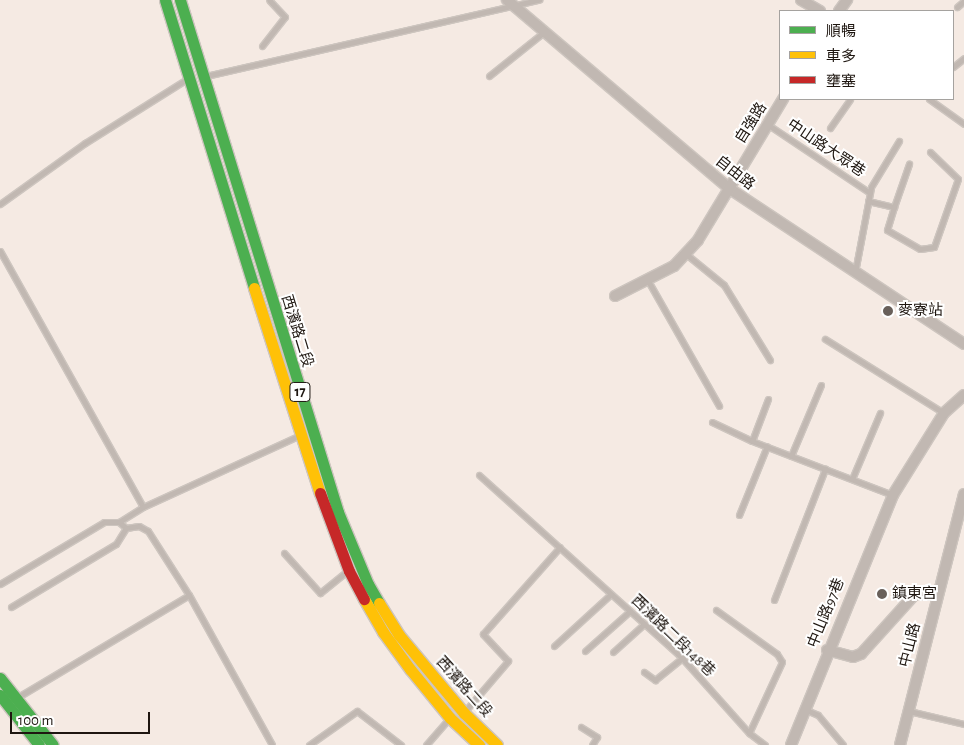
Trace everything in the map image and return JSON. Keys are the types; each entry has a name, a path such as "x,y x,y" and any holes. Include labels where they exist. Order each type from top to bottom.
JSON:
{"main road":[{"name":"西濱路二段","path":"165,0 299,435 349,571 382,632 450,718 479,745"},
{"name":"西濱路二段","path":"180,0 312,432 338,512 368,584 399,635 464,712 497,745"},
{"path":"0,678 53,745"},
{"path":"0,695 39,745"},
{"path":"0,713 26,745"}],"street":[{"path":"801,0 818,10"},
{"name":"自由路","path":"510,3 730,189 964,344"},
{"name":"自強路","path":"614,296 674,266 686,254 698,240 783,100"},
{"name":"中山路97巷","path":"791,745 827,650 893,495 944,413 964,395"},
{"name":"中山路","path":"900,745 963,501"},
{"path":"827,650 853,657 861,654 915,594 938,595"}],"lane":[{"path":"262,46 285,17 269,0"},
{"path":"0,204 85,142 182,80 232,73 510,3 539,0"},
{"path":"957,7 964,1"},
{"path":"490,76 544,32"},
{"path":"954,66 964,58"},
{"name":"中山路大眾巷","path":"830,128 849,100"},
{"path":"930,100 964,124"},
{"name":"中山路大眾巷","path":"768,124 870,193"},
{"path":"855,273 870,193 899,141"},
{"path":"909,164 887,230 920,248 934,247 958,180 930,152"},
{"path":"868,201 894,207"},
{"path":"0,251 143,507"},
{"path":"686,254 724,286 770,360"},
{"path":"647,280 719,406"},
{"path":"825,339 944,413"},
{"path":"791,456 820,385"},
{"path":"752,441 768,398"},
{"path":"852,479 880,413"},
{"path":"712,422 752,441 893,495"},
{"path":"0,584 104,522 119,522 143,507 299,435 312,432"},
{"path":"739,515 766,446"},
{"path":"774,600 825,469"},
{"name":"西濱路二段148巷","path":"479,475 682,658 749,733 764,745"},
{"path":"119,522 126,528"},
{"path":"11,607 116,544 126,528 139,526 148,531 189,595 272,745"},
{"path":"464,712 508,661 482,634 560,547"},
{"path":"284,553 320,593 349,571"},
{"path":"554,646 611,594"},
{"path":"16,698 189,595"},
{"path":"716,610 777,654 782,662 749,733"},
{"path":"585,651 630,611"},
{"path":"613,652 644,624"},
{"path":"644,672 655,680 682,658"},
{"path":"804,709 818,715 843,745"},
{"path":"309,745 357,711 401,745"},
{"path":"909,711 964,724"},
{"path":"426,745 450,718"},
{"path":"581,727 597,737 592,745"}],"traffic: fast":[{"path":"165,0 254,288"},
{"path":"180,0 338,512 368,584 379,603"},
{"path":"0,678 53,745"},
{"path":"0,695 39,745"}],"traffic: slow":[{"path":"254,288 320,493"},
{"path":"364,599 383,632 410,669 450,718 479,745"},
{"path":"379,603 399,635 464,713 497,745"}],"traffic: jam":[{"path":"320,493 349,571 364,599"}],"place":[{"name":"麥寮站","path":"888,311"},
{"name":"鎮東宮","path":"882,594"}]}
